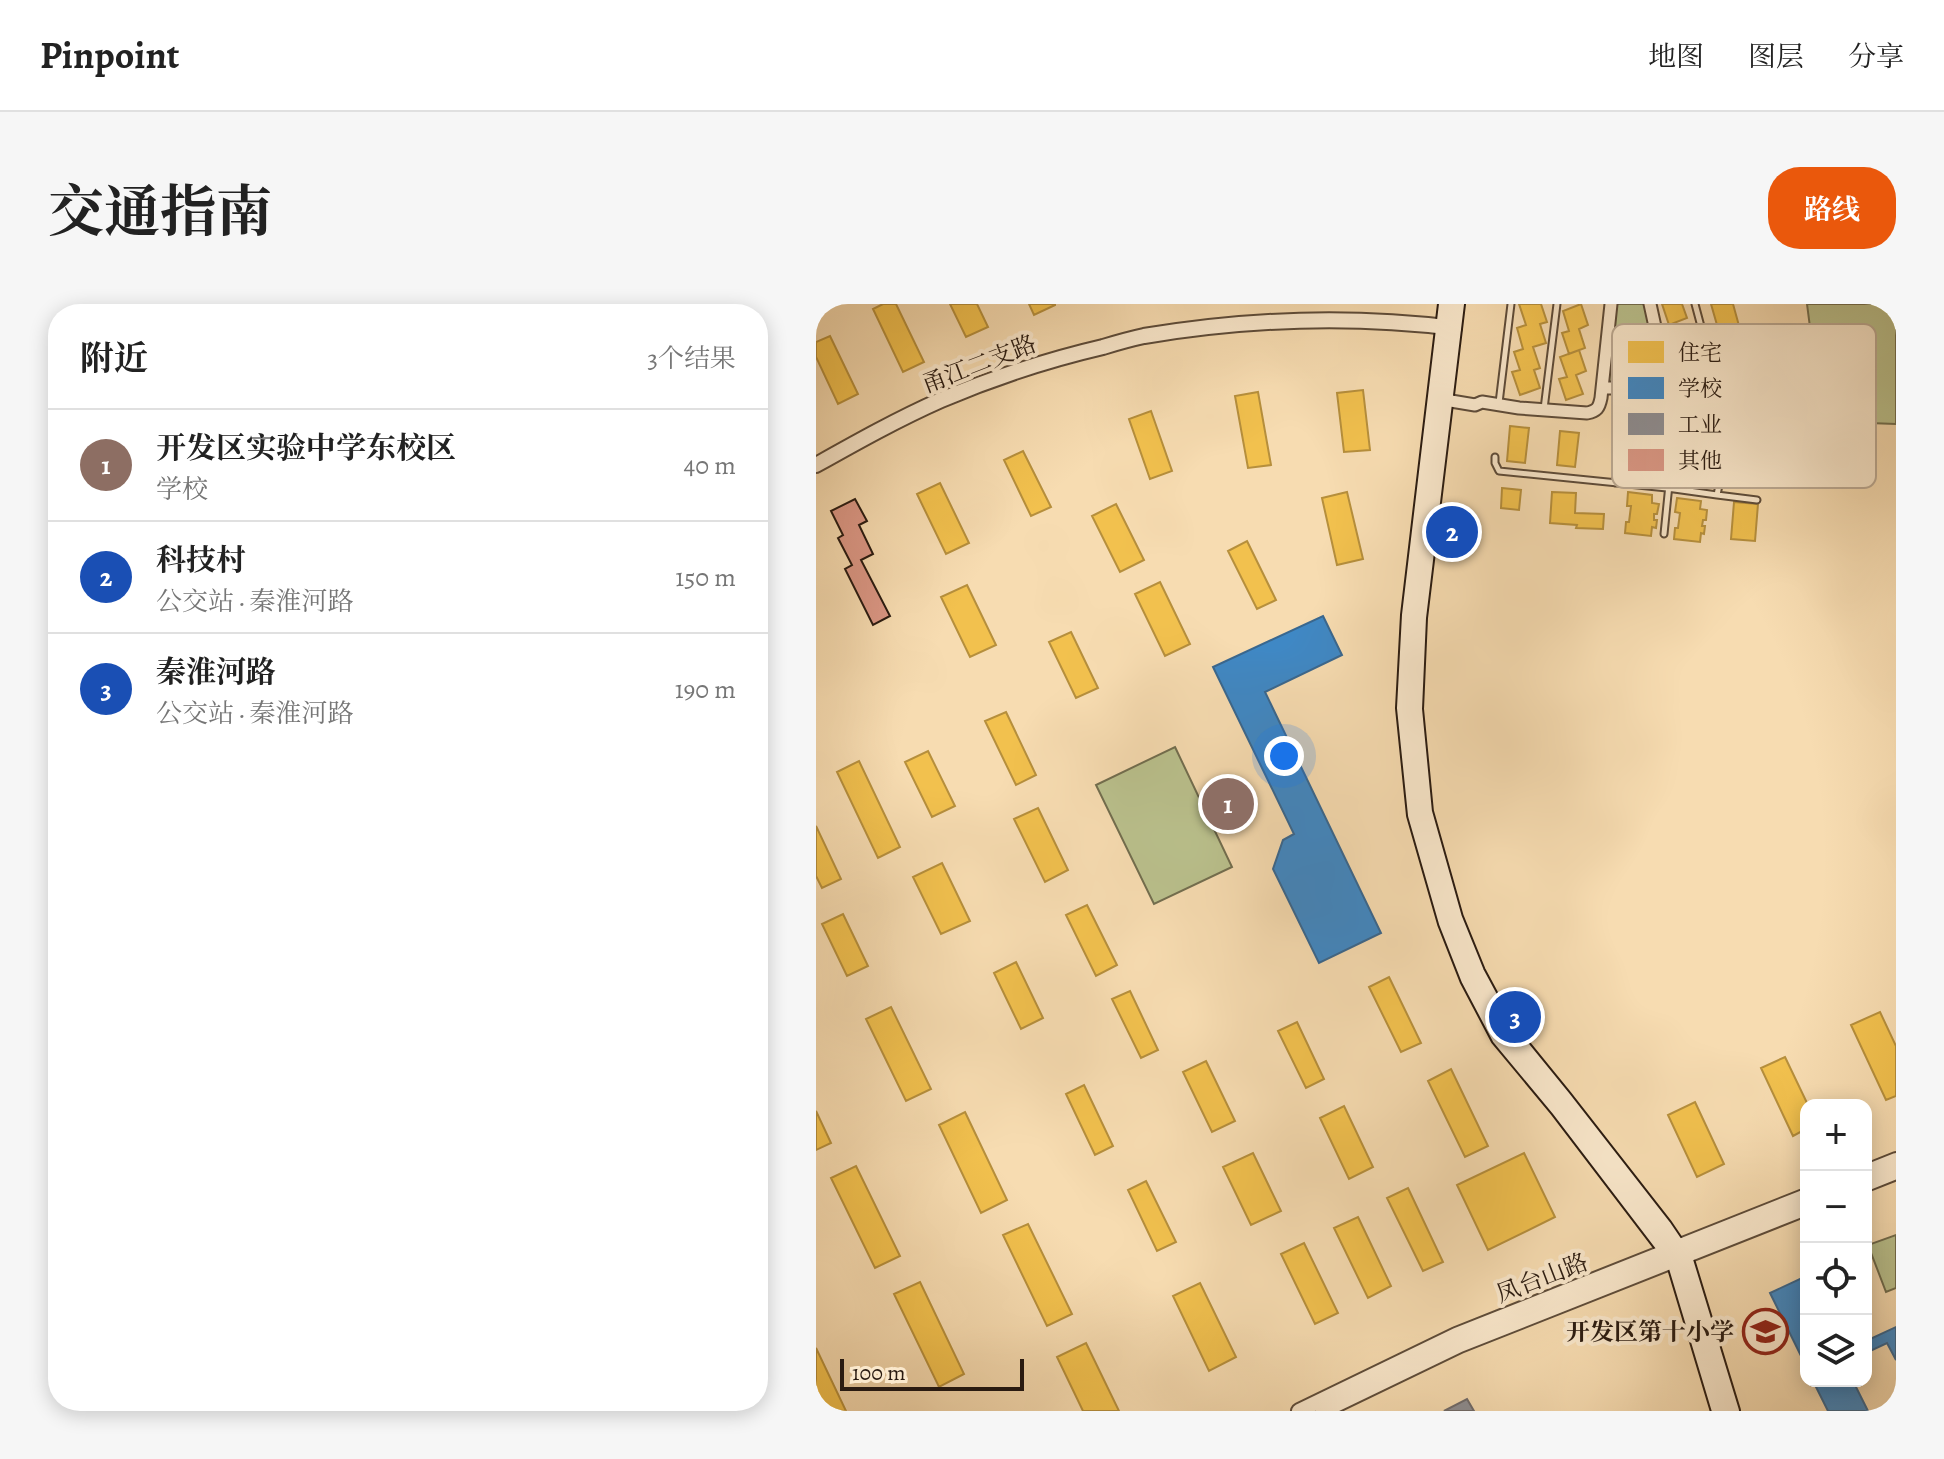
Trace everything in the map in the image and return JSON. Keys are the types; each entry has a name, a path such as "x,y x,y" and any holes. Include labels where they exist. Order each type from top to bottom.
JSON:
{"main road":[{"path":"1446,304 1449,327 1445,400 1419,618 1415,709 1429,828 1455,918 1477,972 1507,1028 1573,1109 1677,1254 1732,1411"},
{"path":"1457,304 1449,327 1409,615 1404,708 1415,815 1446,923 1468,979 1499,1038 1677,1254 1719,1411"},
{"name":"甬江二支路","path":"816,465 908,415 952,396 1022,369 1141,337 1253,323 1319,320 1449,327"},
{"path":"1868,1171 1896,1160"},
{"path":"1872,1182 1896,1172"},
{"name":"凤台山路","path":"1323,1411 1460,1345 1800,1199"},
{"name":"凤台山路","path":"1299,1411 1456,1335 1800,1210"}],"street":[{"path":"1445,400 1475,405 1482,402 1519,408 1594,412 1599,407 1602,388 1611,304"},
{"path":"1650,304 1654,324"},
{"path":"1602,388 1612,389"}],"lane":[{"path":"1499,404 1511,304"},
{"path":"1544,410 1557,304"},
{"path":"1695,304 1700,324"},
{"path":"1495,457 1499,471 1612,483"},
{"path":"1664,534 1667,488 1757,500"},
{"path":"1717,495 1718,488"}],"green space":[{"path":"1615,304 1644,304 1649,324 1613,324"},
{"path":"1807,304 1896,304 1896,424 1876,423 1876,324 1810,324"},
{"path":"1612,330 1612,383 1606,381"},
{"path":"1175,747 1232,867 1154,904 1096,785"},
{"path":"1896,1235 1896,1288 1886,1292 1872,1255 1872,1244"}],"building: 住宅":[{"path":"883,304 896,304 924,362 903,372 873,309"},
{"path":"950,304 977,304 988,327 966,337"},
{"path":"1029,304 1055,304 1055,305 1034,315"},
{"path":"1519,304 1541,304 1547,322 1540,324 1546,343 1533,347 1540,368 1534,370 1540,388 1520,395 1512,372 1520,370 1514,352 1523,349 1517,328 1526,325"},
{"path":"1581,304 1588,325 1579,329 1585,348 1569,354 1562,333 1569,331 1563,311"},
{"path":"1662,304 1682,304 1687,318 1669,324"},
{"path":"1711,304 1733,304 1739,324 1717,324"},
{"path":"830,336 858,394 838,404 816,357 816,342"},
{"path":"1579,350 1586,371 1576,375 1583,394 1566,400 1559,379 1567,377 1560,357"},
{"path":"1363,390 1370,450 1344,452 1337,393"},
{"path":"1258,392 1271,465 1248,468 1235,396"},
{"path":"1151,411 1172,471 1150,479 1129,419"},
{"path":"1510,426 1529,428 1525,463 1507,461"},
{"path":"1560,431 1579,433 1575,467 1557,465"},
{"path":"1023,451 1051,507 1031,516 1004,460"},
{"path":"940,483 969,543 946,554 917,494"},
{"path":"1502,488 1521,490 1519,510 1501,508"},
{"path":"1347,492 1363,559 1337,565 1322,498"},
{"path":"1552,492 1576,493 1575,513 1604,514 1603,529 1550,523"},
{"path":"1628,492 1652,495 1652,503 1659,504 1657,514 1654,514 1656,528 1652,527 1651,536 1625,533 1631,506 1627,506"},
{"path":"1677,498 1701,501 1700,509 1707,510 1700,542 1674,539 1680,513 1675,512"},
{"path":"1734,502 1758,504 1755,541 1731,539"},
{"path":"1116,504 1144,560 1120,572 1092,516"},
{"path":"1247,541 1276,600 1257,609 1228,551"},
{"path":"1160,582 1190,644 1165,656 1135,594"},
{"path":"967,585 996,645 970,657 941,597"},
{"path":"1071,632 1098,688 1076,698 1049,642"},
{"path":"1006,712 1036,775 1016,785 985,721"},
{"path":"928,751 955,806 932,817 905,762"},
{"path":"859,761 900,847 878,858 837,772"},
{"path":"1038,808 1068,870 1045,882 1014,819"},
{"path":"816,826 841,879 822,888 816,876"},
{"path":"942,863 970,921 941,934 913,877"},
{"path":"1087,905 1117,965 1096,976 1066,915"},
{"path":"843,914 868,966 847,976 822,924"},
{"path":"1016,962 1043,1018 1021,1029 994,973"},
{"path":"1389,977 1421,1043 1401,1052 1369,987"},
{"path":"1130,991 1158,1050 1141,1058 1112,999"},
{"path":"891,1007 931,1089 906,1101 866,1019"},
{"path":"1880,1012 1896,1046 1896,1096 1886,1100 1851,1025"},
{"path":"1297,1022 1324,1079 1306,1088 1278,1031"},
{"path":"1785,1057 1805,1099 1800,1099 1800,1132 1793,1136 1761,1068"},
{"path":"1206,1061 1235,1121 1212,1132 1183,1072"},
{"path":"1451,1069 1488,1146 1465,1157 1428,1081"},
{"path":"1084,1085 1113,1146 1095,1155 1066,1094"},
{"path":"1695,1102 1724,1164 1697,1177 1668,1115"},
{"path":"1344,1106 1373,1167 1349,1179 1320,1118"},
{"path":"816,1111 831,1143 816,1150"},
{"path":"965,1112 1007,1200 981,1213 939,1125"},
{"path":"1253,1153 1281,1211 1251,1225 1223,1167"},
{"path":"1524,1153 1555,1217 1488,1250 1457,1185"},
{"path":"856,1166 900,1256 875,1268 831,1178"},
{"path":"1146,1181 1176,1242 1157,1251 1128,1190"},
{"path":"1408,1188 1443,1262 1423,1271 1387,1198"},
{"path":"1358,1217 1391,1286 1368,1298 1334,1228"},
{"path":"1028,1224 1072,1314 1047,1326 1003,1235"},
{"path":"1304,1243 1338,1313 1315,1324 1281,1254"},
{"path":"920,1282 964,1374 939,1387 894,1294"},
{"path":"1200,1283 1236,1357 1209,1371 1173,1296"},
{"path":"1086,1343 1119,1411 1083,1411 1057,1357"},
{"path":"816,1348 846,1411 816,1410"}],"building: 学校":[{"path":"1323,616 1342,655 1265,692 1381,933 1319,963 1273,869 1283,840 1294,834 1213,667"},
{"path":"1800,1279 1800,1354 1770,1293"},
{"path":"1896,1327 1896,1360 1887,1343 1872,1350 1872,1338"},
{"path":"1816,1387 1856,1387 1868,1411 1828,1411"}],"building: 工业":[{"path":"1467,1399 1474,1411 1444,1411"}],"building: 其他":[{"path":"855,499 867,521 859,525 873,554 861,560 890,616 873,625 845,569 852,565 838,538 843,535 831,511"}],"place":[{"name":"科技村","path":"1452,532"},
{"name":"开发区实验中学东校区","path":"1228,804"},
{"name":"秦淮河路","path":"1515,1017"},
{"name":"开发区第十小学","path":"1765,1332"}]}
